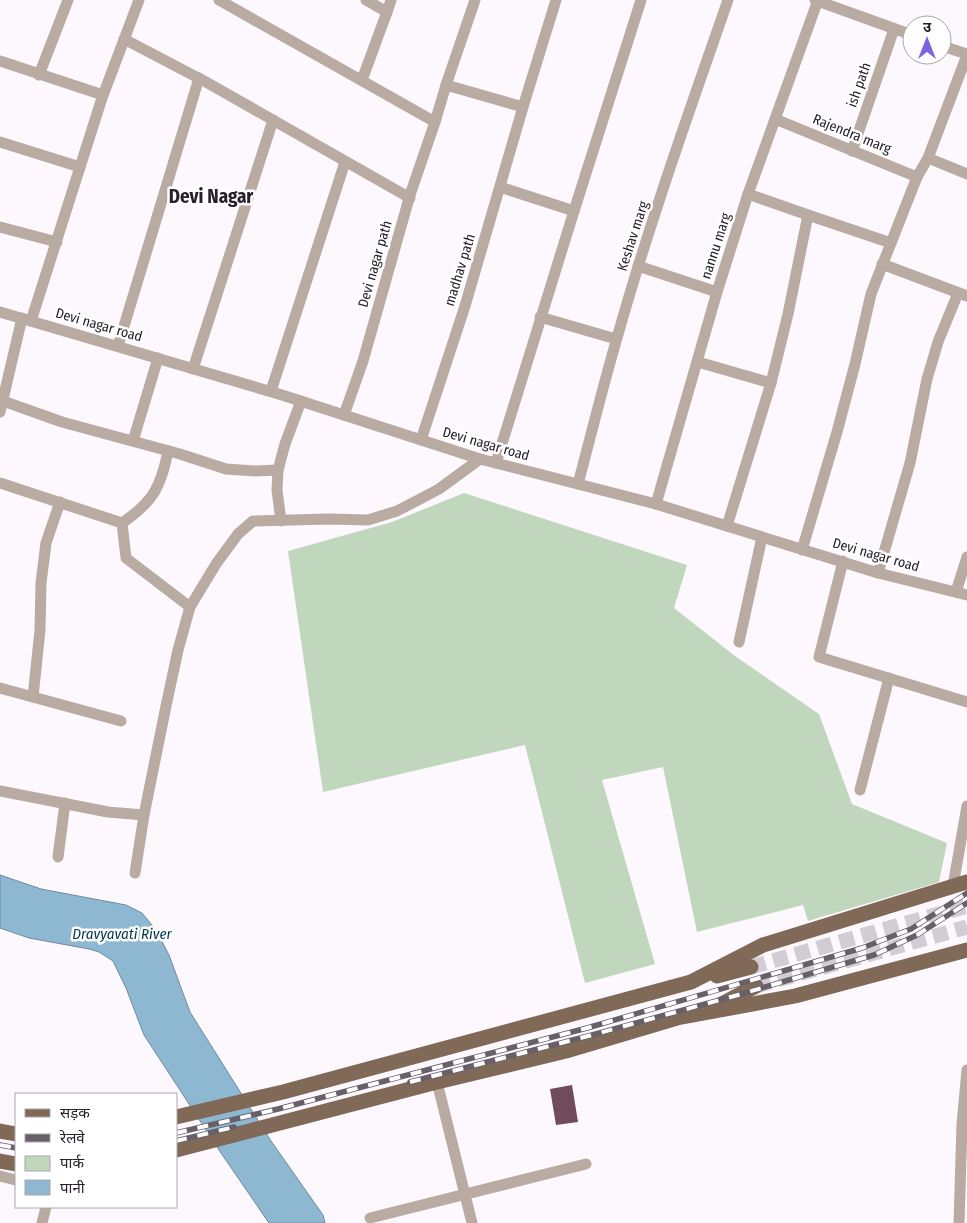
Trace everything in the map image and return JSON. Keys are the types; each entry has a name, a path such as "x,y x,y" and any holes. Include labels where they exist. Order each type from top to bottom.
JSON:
{"main road":[{"path":"691,982 764,945 960,884"},
{"path":"178,1149 437,1082 566,1051 677,1018 796,996 967,950"},
{"path":"178,1118 283,1092 751,967"},
{"path":"709,1011 756,986"},
{"path":"0,1131 15,1134"},
{"path":"0,1161 15,1164"}],"street":[{"path":"39,75 68,0"},
{"path":"139,0 103,95 56,242 26,320 1,404 226,469 278,470"},
{"path":"219,0 232,3 435,122"},
{"path":"366,0 387,12"},
{"path":"362,80 391,0"},
{"name":"Devi nagar path","path":"344,415 362,361 410,198 475,0"},
{"name":"madhav path","path":"421,440 465,306 556,0"},
{"path":"496,463 540,317 641,0"},
{"name":"Keshav marg","path":"578,484 616,339 638,266 728,0"},
{"path":"817,0 902,31"},
{"name":"nannu marg","path":"656,504 717,292 748,194 817,0"},
{"name":"ish path","path":"852,151 894,28"},
{"path":"124,39 200,78 410,198"},
{"path":"802,550 837,432 871,294 917,177 928,158 967,55 952,50"},
{"path":"0,61 103,95"},
{"path":"118,346 200,78"},
{"path":"446,85 523,107"},
{"name":"Rajendra marg","path":"775,119 917,177"},
{"path":"193,369 272,120"},
{"path":"0,142 80,167"},
{"path":"928,158 967,174"},
{"path":"270,391 345,162"},
{"path":"500,187 574,211"},
{"path":"748,194 891,243"},
{"path":"727,526 771,383 788,314 808,214"},
{"path":"0,227 56,242"},
{"path":"878,572 910,463 927,379 935,351 962,294 882,264"},
{"path":"638,266 717,292"},
{"name":"Devi nagar road","path":"0,312 270,391 480,459 656,504 842,562 962,593"},
{"path":"540,317 616,339"},
{"path":"133,441 158,358"},
{"path":"698,362 771,383"},
{"path":"281,521 277,490 278,470 285,444 301,401"},
{"path":"122,523 140,511 158,486 168,451"},
{"path":"135,873 144,815 178,650 190,607 216,564 238,534 253,521 368,520 376,518 397,511 439,489 480,459"},
{"path":"0,483 122,523"},
{"path":"33,697 40,630 41,583 46,543 60,502"},
{"path":"122,523 126,558 190,607"},
{"path":"738,642 762,537"},
{"path":"962,593 967,557"},
{"path":"842,562 819,657 967,702"},
{"path":"860,790 889,678"},
{"path":"0,688 121,722"},
{"path":"0,791 108,812 144,815"},
{"path":"58,857 65,804"},
{"path":"960,884 967,806"},
{"path":"959,1223 967,1070"},
{"path":"437,1082 472,1223"},
{"path":"370,1218 586,1164"},
{"path":"0,1176 15,1180"},
{"path":"42,1223 46,1208"}],"green space":[{"path":"464,493 687,565 674,608 735,656 819,714 852,804 947,843 939,882 808,921 803,905 697,932 663,767 602,780 655,964 585,983 525,745 323,792 288,551 392,522"}],"water":[{"name":"Dravyavati River","path":"0,875 41,889 126,905 142,913 156,930 169,955 190,1012 271,1141 323,1215 325,1223 269,1223 144,1035 126,988 113,961 99,952 89,949 29,938 0,928"}],"building":[{"path":"572,1085 578,1122 556,1125 550,1089"}],"tunnel":[{"path":"751,967 967,906"},
{"path":"756,986 967,927"}],"railway":[{"path":"178,1133 278,1109 587,1028 862,948 911,929 967,893"},
{"path":"410,1082 592,1035 874,955 917,935 967,903"},
{"path":"178,1141 234,1127"},
{"path":"0,1145 15,1148"}],"district":[{"name":"Devi Nagar","path":"211,196"}]}
